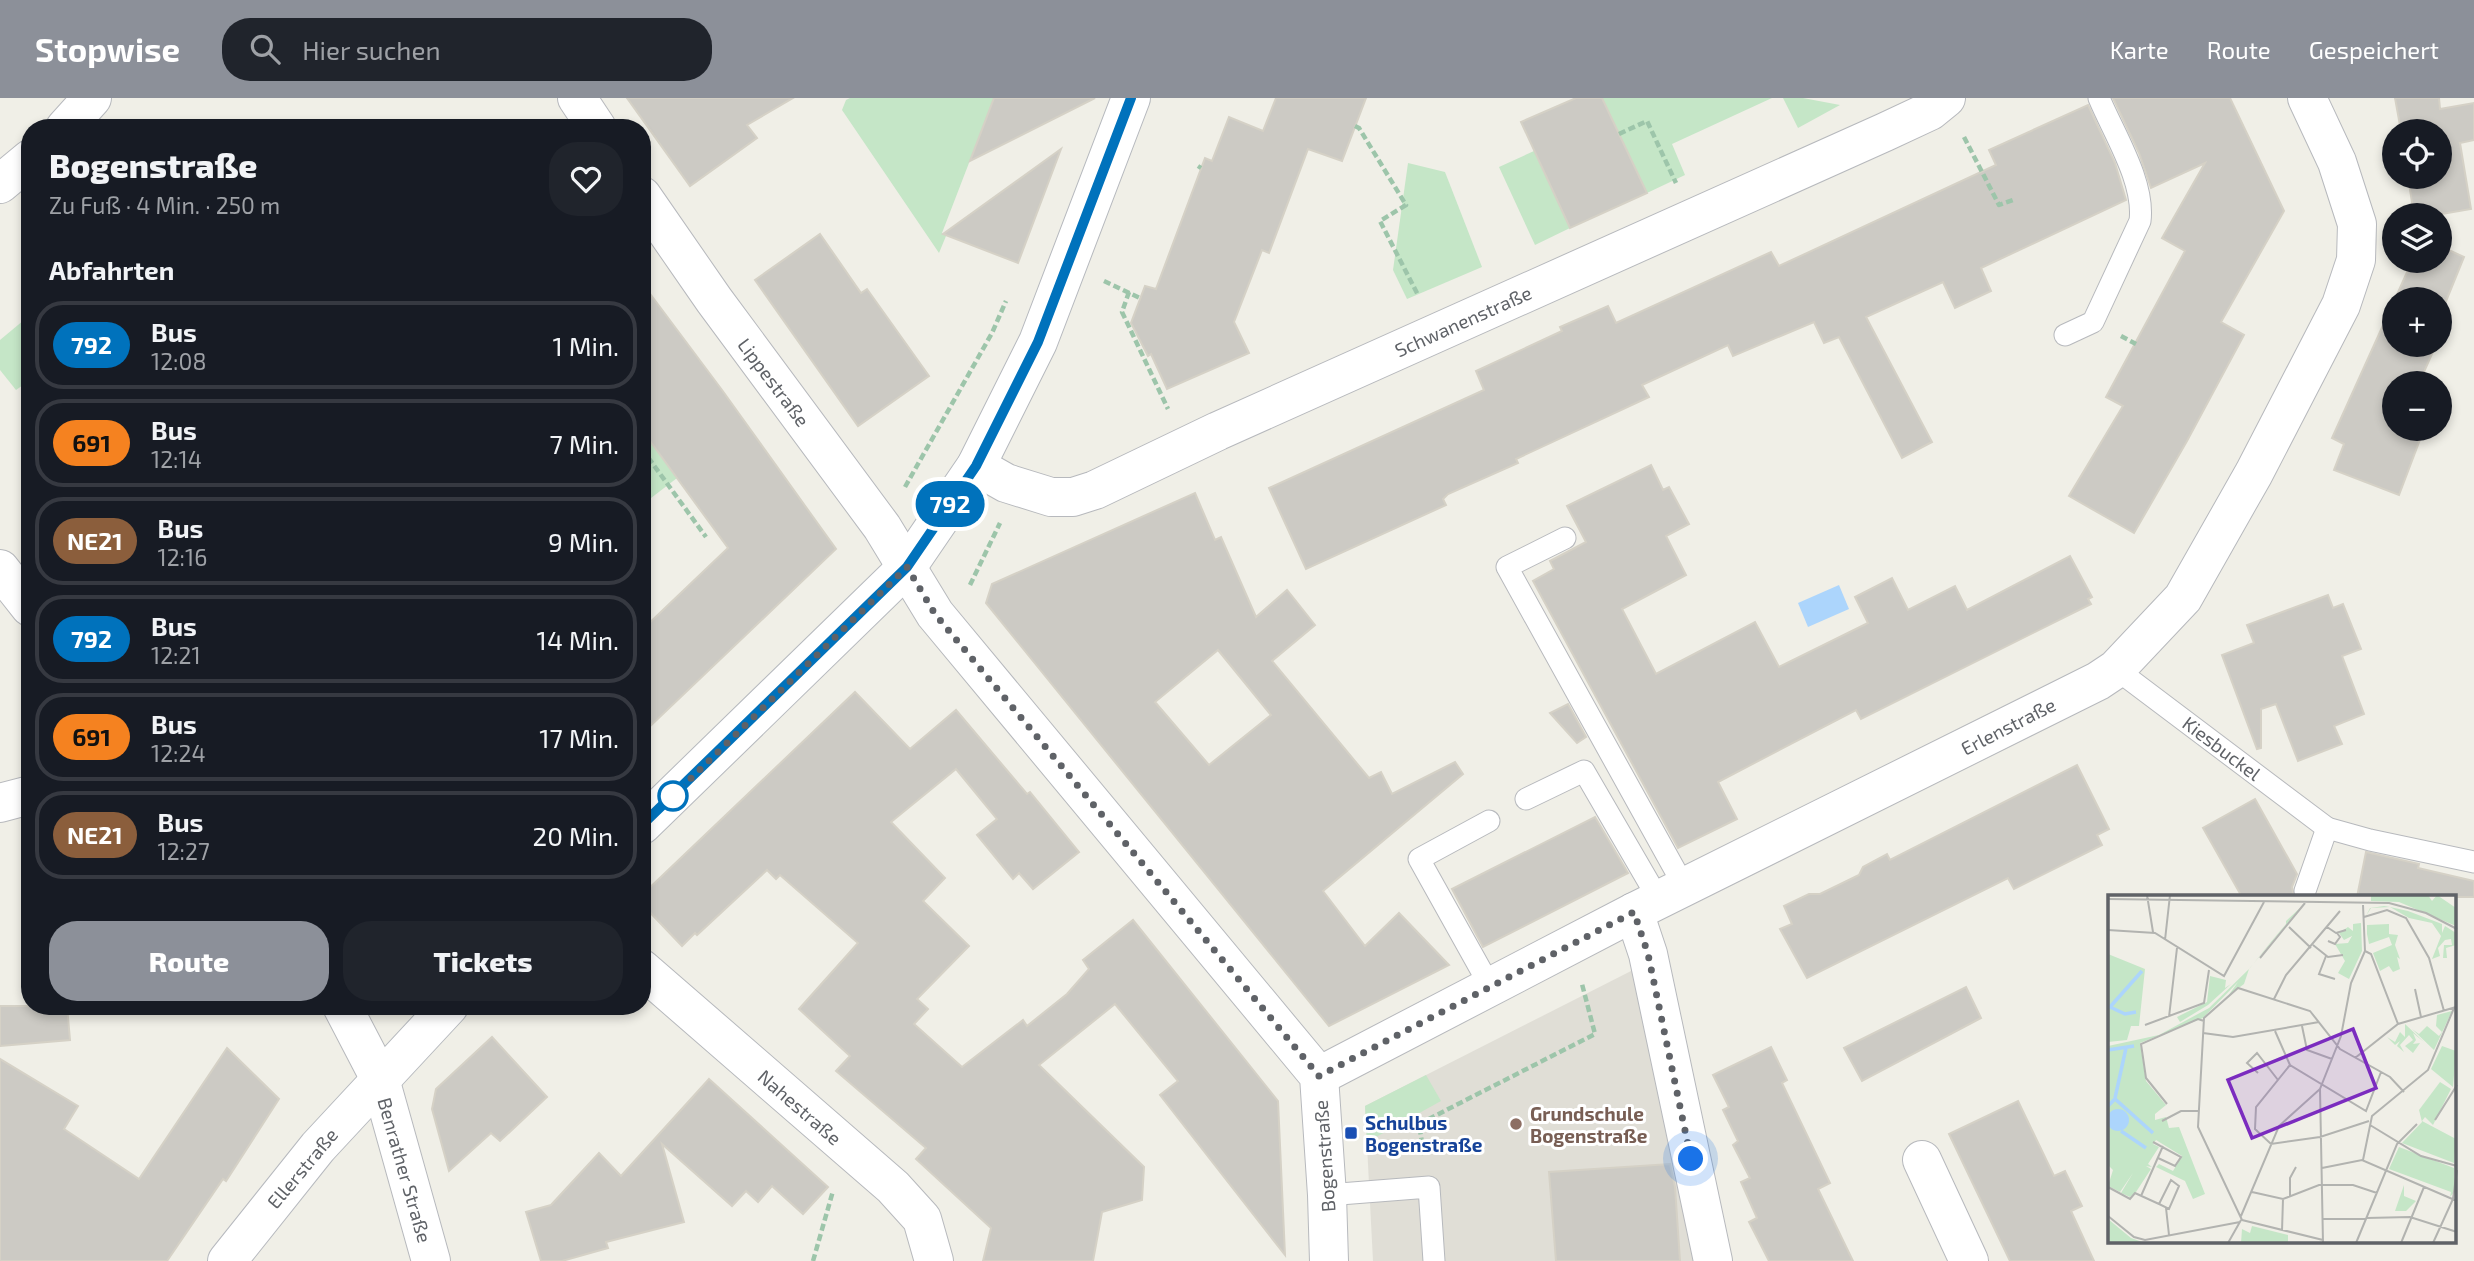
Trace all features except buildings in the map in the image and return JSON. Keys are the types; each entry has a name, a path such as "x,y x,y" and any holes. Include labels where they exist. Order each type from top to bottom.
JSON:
{"street":[{"path":"73,119 92,98"},
{"path":"577,98 591,119"},
{"path":"651,816 907,567 976,466 1038,342 1131,98"},
{"name":"Erlenstraße","path":"1319,1076 1659,900 2098,681 2116,669 2183,598 2254,473 2341,305 2356,260 2357,224 2337,162 2307,98"},
{"name":"Schwanenstraße","path":"976,466 1006,483 1036,494 1073,497 1095,490 1185,446 1930,111 1945,99"},
{"path":"0,184 21,166"},
{"name":"Lippestraße","path":"651,209 714,300 882,527 907,567"},
{"name":"Bogenstraße","path":"907,567 935,614 1319,1076 1329,1261"},
{"path":"0,569 21,596"},
{"path":"0,803 21,797"},
{"path":"1659,900 1648,954 1713,1261"},
{"name":"Nahestraße","path":"651,977 894,1187 922,1219 934,1261"},
{"name":"Benrather Straße","path":"347,1015 380,1079 431,1261"},
{"name":"Ellerstraße","path":"227,1261 318,1147 440,1015"},
{"path":"1922,1160 1969,1261"}],"lane":[{"path":"2065,335 2093,321 2140,221 2142,207 2139,189 2099,98"},
{"path":"1565,538 1507,567 1659,900"},
{"name":"Kiesbuckel","path":"2116,669 2327,828 2474,862"},
{"path":"1526,799 1584,771 1659,900"},
{"path":"1489,821 1419,859 1490,988"},
{"path":"2305,891 2327,828"},
{"path":"1327,1195 1429,1186 1434,1261"}],"path":[{"path":"1945,99 1999,205 2013,200"},
{"path":"1619,134 1647,121 1693,218"},
{"path":"1355,126 1359,128 1406,205 1380,221 1417,295 1441,331"},
{"path":"1100,280 1140,298"},
{"path":"1129,292 1122,312 1185,446"},
{"path":"902,492 992,332 1007,297"},
{"path":"651,460 675,489 706,537"},
{"path":"1429,1186 1419,1124 1595,1034 1572,946"},
{"path":"813,1261 836,1181 860,1158"}],"shaded area":[{"name":"Grundschule Bogenstraße","path":"1633,970 1696,1261 1373,1261 1365,1106"}],"green space":[{"path":"994,98 942,233 946,236 939,253 842,110 846,100"},
{"path":"1602,98 1772,98 1672,144 1685,175 1647,193"},
{"path":"1783,98 1803,98 1840,105 1798,128"},
{"path":"1534,151 1570,228 1535,245 1499,167"},
{"path":"1408,163 1445,172 1482,267 1407,299 1393,270"},
{"path":"21,322 21,386 16,390 0,370 0,340"},
{"path":"651,442 677,478 651,498"},
{"path":"1426,1075 1441,1101 1367,1142 1365,1106"}],"water":[{"path":"1839,585 1849,609 1808,627 1798,603"}],"bus line":[{"name":"792","path":"651,817 907,567 976,466 1038,342 1131,98"}],"place":[{"name":"Grundschule Bogenstraße","path":"1516,1124"},
{"name":"Schulbus Bogenstraße","path":"1351,1133"}],"route":[{"path":"673,796 907,567 935,614 1319,1076 1634,912 1648,954 1691,1159"}]}
